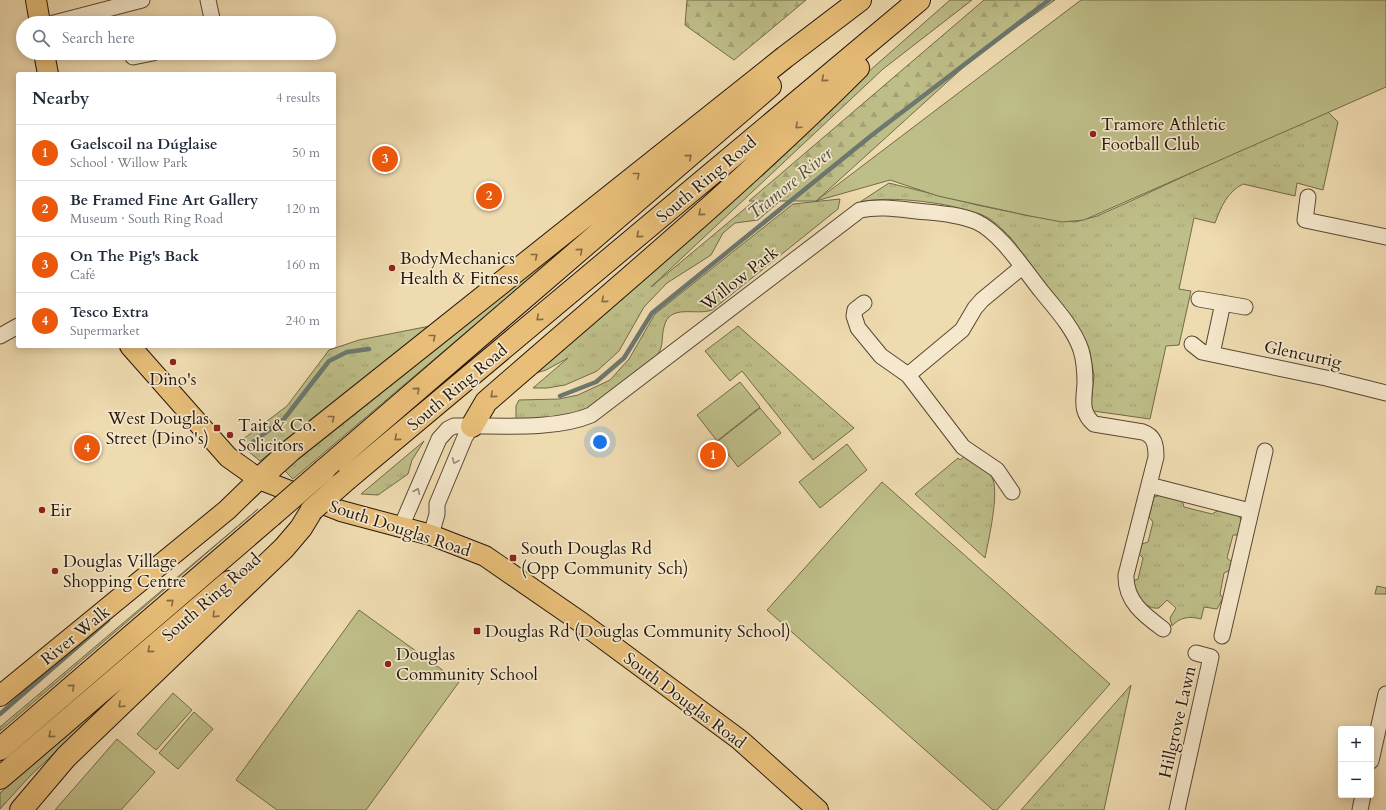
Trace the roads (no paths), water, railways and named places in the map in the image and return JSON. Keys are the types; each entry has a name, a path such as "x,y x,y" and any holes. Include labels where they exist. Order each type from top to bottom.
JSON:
{"highway":[{"path":"259,479 290,452 537,254 785,57 860,0"},
{"name":"South Ring Road","path":"0,749 739,114 866,0"},
{"name":"South Ring Road","path":"0,778 303,521 347,479 919,0"},
{"path":"472,426 486,402 640,268 824,101 925,0"},
{"path":"21,810 66,757 284,548 303,521"}],"main road":[{"path":"36,0 39,16"},
{"path":"45,60 48,72"},
{"name":"South Douglas Road","path":"132,348 228,457 259,479 340,512 430,535 485,556 561,608 740,740 818,810"},
{"name":"River Walk","path":"0,696 227,510 259,479"}],"street":[{"path":"81,16 142,0"},
{"path":"208,0 211,16"},
{"path":"1308,197 1305,220 1386,238"},
{"name":"Willow Park","path":"401,527 439,439 448,429 454,426 573,422 591,415 860,210 883,208 931,212 964,217 978,222 997,237 1072,332 1078,344 1085,369 1083,408 1085,415 1094,424 1136,430 1150,434 1156,449 1149,485"},
{"path":"908,375 962,330 975,308 982,300 1022,267"},
{"path":"1199,299 1245,307"},
{"path":"864,303 856,310 854,316 858,328 881,356 908,375 962,446 997,470 1012,492"},
{"path":"1212,354 1222,303"},
{"path":"0,336 16,327"},
{"name":"Glencurrig","path":"1192,344 1202,352 1326,378 1386,393"},
{"path":"430,535 437,514 438,504 465,437 472,426"},
{"path":"1222,636 1265,451"},
{"path":"1163,629 1139,610 1132,600 1126,583 1126,575 1149,485 1250,511"},
{"name":"Hillgrove Lawn","path":"1177,810 1212,657 1196,653"},
{"path":"1374,748 1386,694"},
{"path":"1360,810 1362,798"}],"waterway":[{"name":"Tramore River","path":"560,396 596,382 624,358 652,313 872,135 1049,0"},
{"name":"Tramore River","path":"245,448 284,419 329,361 347,352 369,349"},
{"name":"Tramore River","path":"0,714 108,620"}],"place":[{"name":"Tramore Athletic Football Club","path":"1093,134"},
{"name":"On The Pig's Back","path":"385,159"},
{"name":"Be Framed Fine Art Gallery","path":"489,196"},
{"name":"BodyMechanics Health & Fitness","path":"392,268"},
{"name":"Dino's","path":"173,362"},
{"name":"West Douglas Street (Dino's)","path":"217,428"},
{"name":"Tait & Co. Solicitors","path":"230,435"},
{"name":"Tesco Extra","path":"87,448"},
{"name":"Gaelscoil na Dúglaise","path":"713,455"},
{"name":"Eir","path":"42,510"},
{"name":"South Douglas Rd (Opp Community Sch)","path":"513,558"},
{"name":"Douglas Village Shopping Centre","path":"55,571"},
{"name":"Douglas Rd (Douglas Community School)","path":"477,631"},
{"name":"Douglas Community School","path":"388,664"}]}
